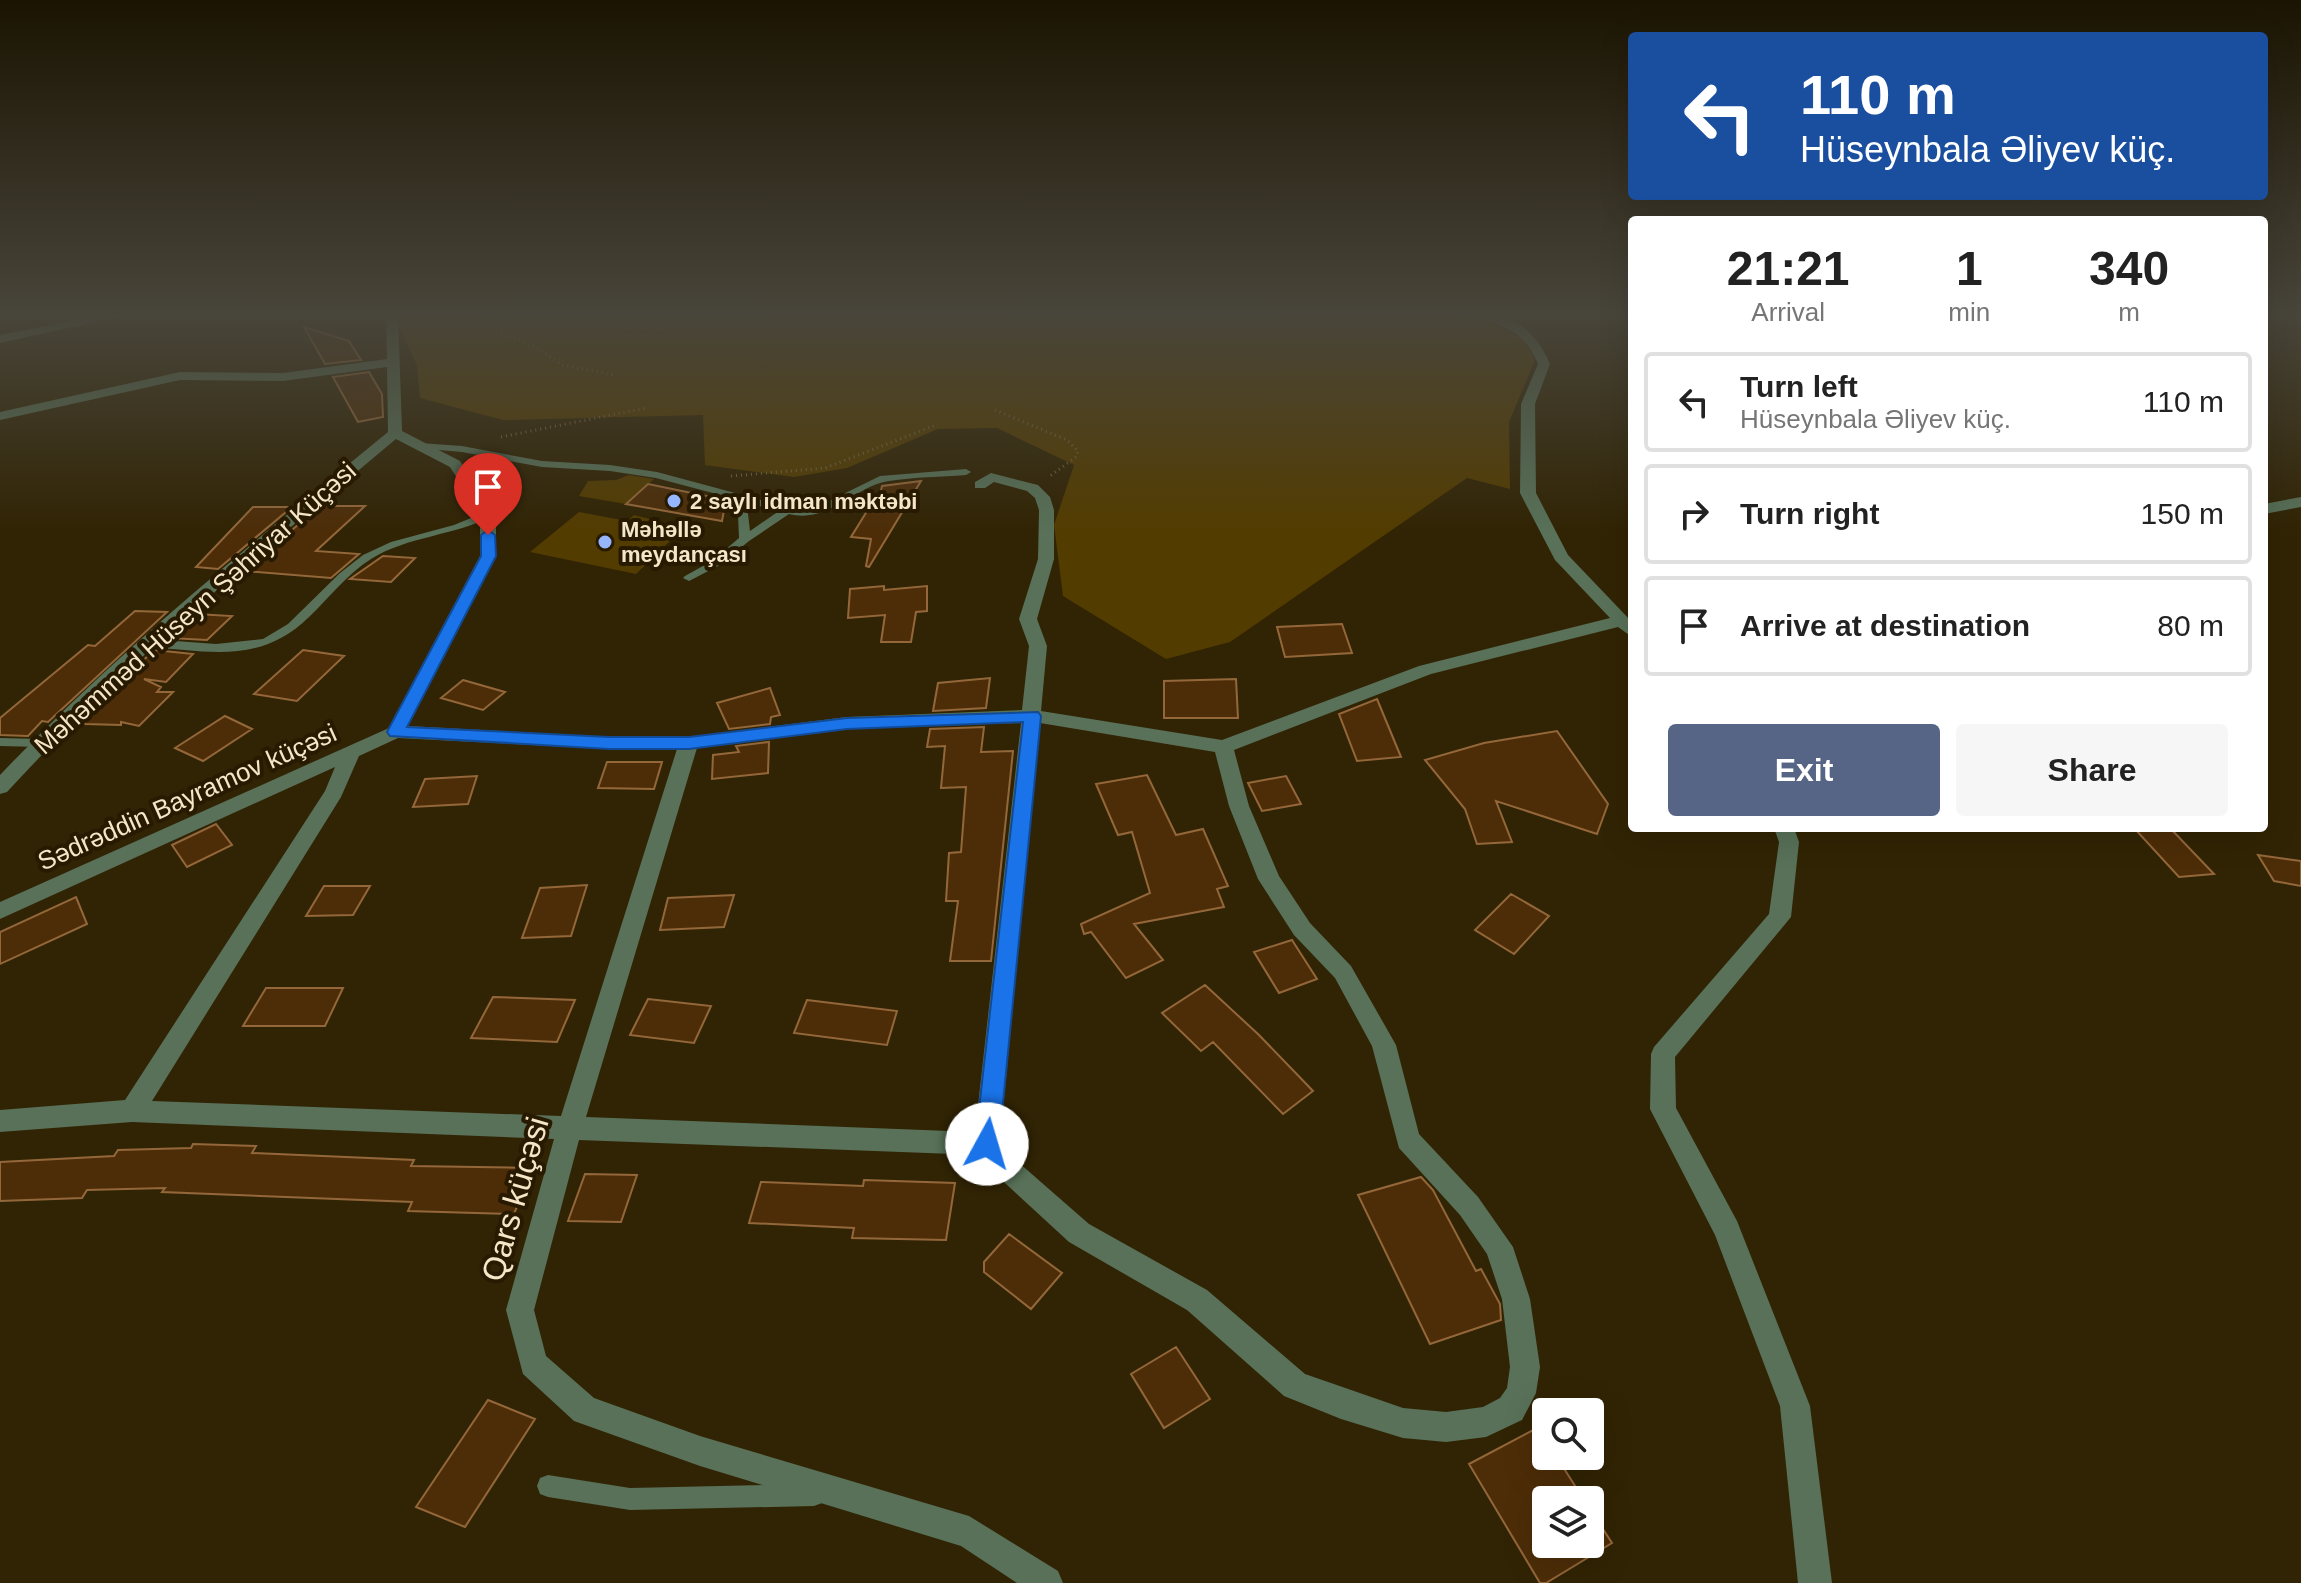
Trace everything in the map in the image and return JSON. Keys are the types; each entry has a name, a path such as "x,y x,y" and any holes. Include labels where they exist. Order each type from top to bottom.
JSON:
{"street":[{"path":"0,416 136,386"},
{"path":"393,386 395,433 455,464 488,514 488,556 396,732 609,743 689,743 847,723 1032,716 1223,747 1425,670 1626,626"},
{"path":"1535,386 1528,404 1528,493 1561,557 1626,626"},
{"name":"Məhəmməd Hüseyn Şəhriyar Küçəsi","path":"0,787 40,743 148,643 395,433"},
{"path":"973,478 1004,478 1036,492 1042,497 1048,527 1040,594 1028,619 1038,646 987,1144 1002,1164 1079,1233 1142,1272 1197,1300 1295,1385 1341,1404 1403,1423 1446,1427 1486,1422 1511,1409 1521,1393 1525,1367 1516,1299 1499,1247 1469,1206 1408,1140 1384,1045 1343,972 1302,929 1269,879 1239,806 1223,747"},
{"path":"2268,508 2301,502"},
{"name":"Sədrəddin Bayramov küçəsi","path":"0,911 396,732"},
{"name":"Qars küçəsi","path":"689,743 569,1130 520,1310 533,1364 585,1410 700,1451 969,1532 1046,1583"},
{"path":"132,1111 334,792 350,755"},
{"path":"1785,832 1789,842 1780,917 1663,1054 1663,1109 1727,1230 1795,1406 1815,1583"},
{"path":"0,1121 132,1111 987,1144"}],"lane":[{"path":"420,446 462,449 542,464 620,469 695,484 785,512 812,513 884,478 973,478"},
{"path":"736,495 743,514 745,539"},
{"path":"689,578 716,563 785,512"},
{"path":"148,643 243,647 260,644 280,636 368,556 468,526 488,514"},
{"path":"0,742 40,743"},
{"path":"548,1486 630,1499 842,1494"}],"path":[{"path":"462,449 483,440 646,408"},
{"path":"995,410 1067,440 1078,451 1076,457 1055,471 1036,492"},
{"path":"695,484 737,475 825,468 936,425"}],"shaded area":[{"path":"419,386 1524,386 1509,422 1510,489 1467,478 1230,642 1166,659 1063,596 1054,525 1074,465 997,428 938,429 847,468 794,477 705,465 703,415 503,420 420,398"},
{"path":"629,475 654,479 626,504 579,496 588,481 616,480"},
{"name":"Məhəllə meydançası","path":"579,512 627,521 634,515 650,519 644,525 679,532 636,574 530,552"}],"building":[{"path":"338,386 377,386 382,394 383,417 358,422"},
{"path":"921,481 869,567 866,566 871,539 851,537 869,508 877,509 882,486"},
{"name":"2 saylı idman məktəbi","path":"648,484 726,500 722,521 626,504"},
{"path":"320,506 365,506 316,551 359,554 331,578 244,571"},
{"path":"253,507 292,507 218,569 196,567"},
{"path":"383,556 415,558 391,582 350,579"},
{"path":"884,586 884,590 927,586 927,611 916,612 911,642 881,642 885,615 848,618 850,589"},
{"path":"135,611 167,612 48,722 42,721 28,736 0,735 0,718 88,645 95,646"},
{"path":"195,614 232,616 207,640 168,638"},
{"path":"1342,624 1352,653 1285,657 1277,627"},
{"path":"154,650 193,654 166,682 144,679 161,687 157,692 173,692 139,726 121,722 121,725 85,724 82,719"},
{"path":"303,650 344,656 297,701 254,694"},
{"path":"990,678 986,708 933,711 938,683"},
{"path":"1236,679 1238,718 1164,718 1164,681"},
{"path":"463,680 505,692 483,710 441,698"},
{"path":"770,688 780,715 771,717 770,724 729,729 717,703"},
{"path":"1377,699 1401,757 1357,761 1339,714"},
{"path":"225,716 252,729 203,761 175,748"},
{"path":"984,727 981,752 1013,751 991,961 950,961 958,901 946,901 949,853 961,852 966,787 941,788 945,746 927,747 930,729"},
{"path":"1557,731 1608,804 1597,834 1496,801 1512,842 1477,844 1465,809 1425,760 1484,743"},
{"path":"769,742 768,773 712,779 713,755 739,752 736,746"},
{"path":"607,762 662,762 654,789 598,788"},
{"path":"1147,775 1176,835 1203,829 1228,886 1217,889 1224,907 1134,924 1163,960 1126,978 1091,932 1084,934 1081,924 1150,893 1132,832 1118,835 1096,784"},
{"path":"477,776 468,804 413,807 425,779"},
{"path":"1286,776 1301,804 1262,811 1248,783"},
{"path":"216,824 232,845 187,867 172,845"},
{"path":"2138,832 2174,832 2214,874 2179,877"},
{"path":"2258,855 2301,861 2301,886 2274,881"},
{"path":"587,885 571,936 522,938 540,888"},
{"path":"324,886 370,886 353,915 306,916"},
{"path":"1511,894 1549,916 1514,954 1475,930"},
{"path":"734,895 724,927 660,930 668,898"},
{"path":"76,897 87,924 0,964 0,932"},
{"path":"1292,940 1317,979 1279,993 1254,952"},
{"path":"1205,985 1313,1091 1283,1114 1213,1042 1201,1051 1162,1013"},
{"path":"266,988 343,988 325,1026 243,1026"},
{"path":"493,997 575,1000 557,1042 471,1038"},
{"path":"648,999 711,1006 694,1043 630,1035"},
{"path":"807,1000 897,1011 887,1045 794,1033"},
{"path":"193,1144 256,1146 252,1153 414,1160 411,1166 533,1168 514,1214 408,1211 412,1202 162,1192 165,1188 87,1190 82,1198 0,1201 0,1162 114,1156 118,1150 191,1148"},
{"path":"585,1174 637,1175 621,1222 568,1221"},
{"path":"1421,1177 1433,1190 1476,1271 1481,1269 1500,1304 1501,1320 1430,1344 1358,1195"},
{"path":"864,1180 955,1183 946,1240 852,1238 854,1228 749,1223 761,1182 863,1186"},
{"path":"1009,1234 1062,1273 1031,1309 984,1272 984,1262"},
{"path":"1176,1347 1210,1399 1164,1428 1131,1374"},
{"path":"488,1400 535,1419 465,1527 416,1507"},
{"path":"1532,1431 1532,1470 1565,1470 1575,1486 1532,1486 1532,1558 1587,1558 1546,1583 1540,1583 1469,1464"},
{"path":"1604,1531 1612,1543 1604,1548"}],"place":[{"name":"2 saylı idman məktəbi","path":"674,501"},
{"name":"Məhəllə meydançası","path":"605,542"}],"route":[{"path":"488,535 488,556 396,732 609,743 689,743 847,723 1032,716 987,1144"}]}
